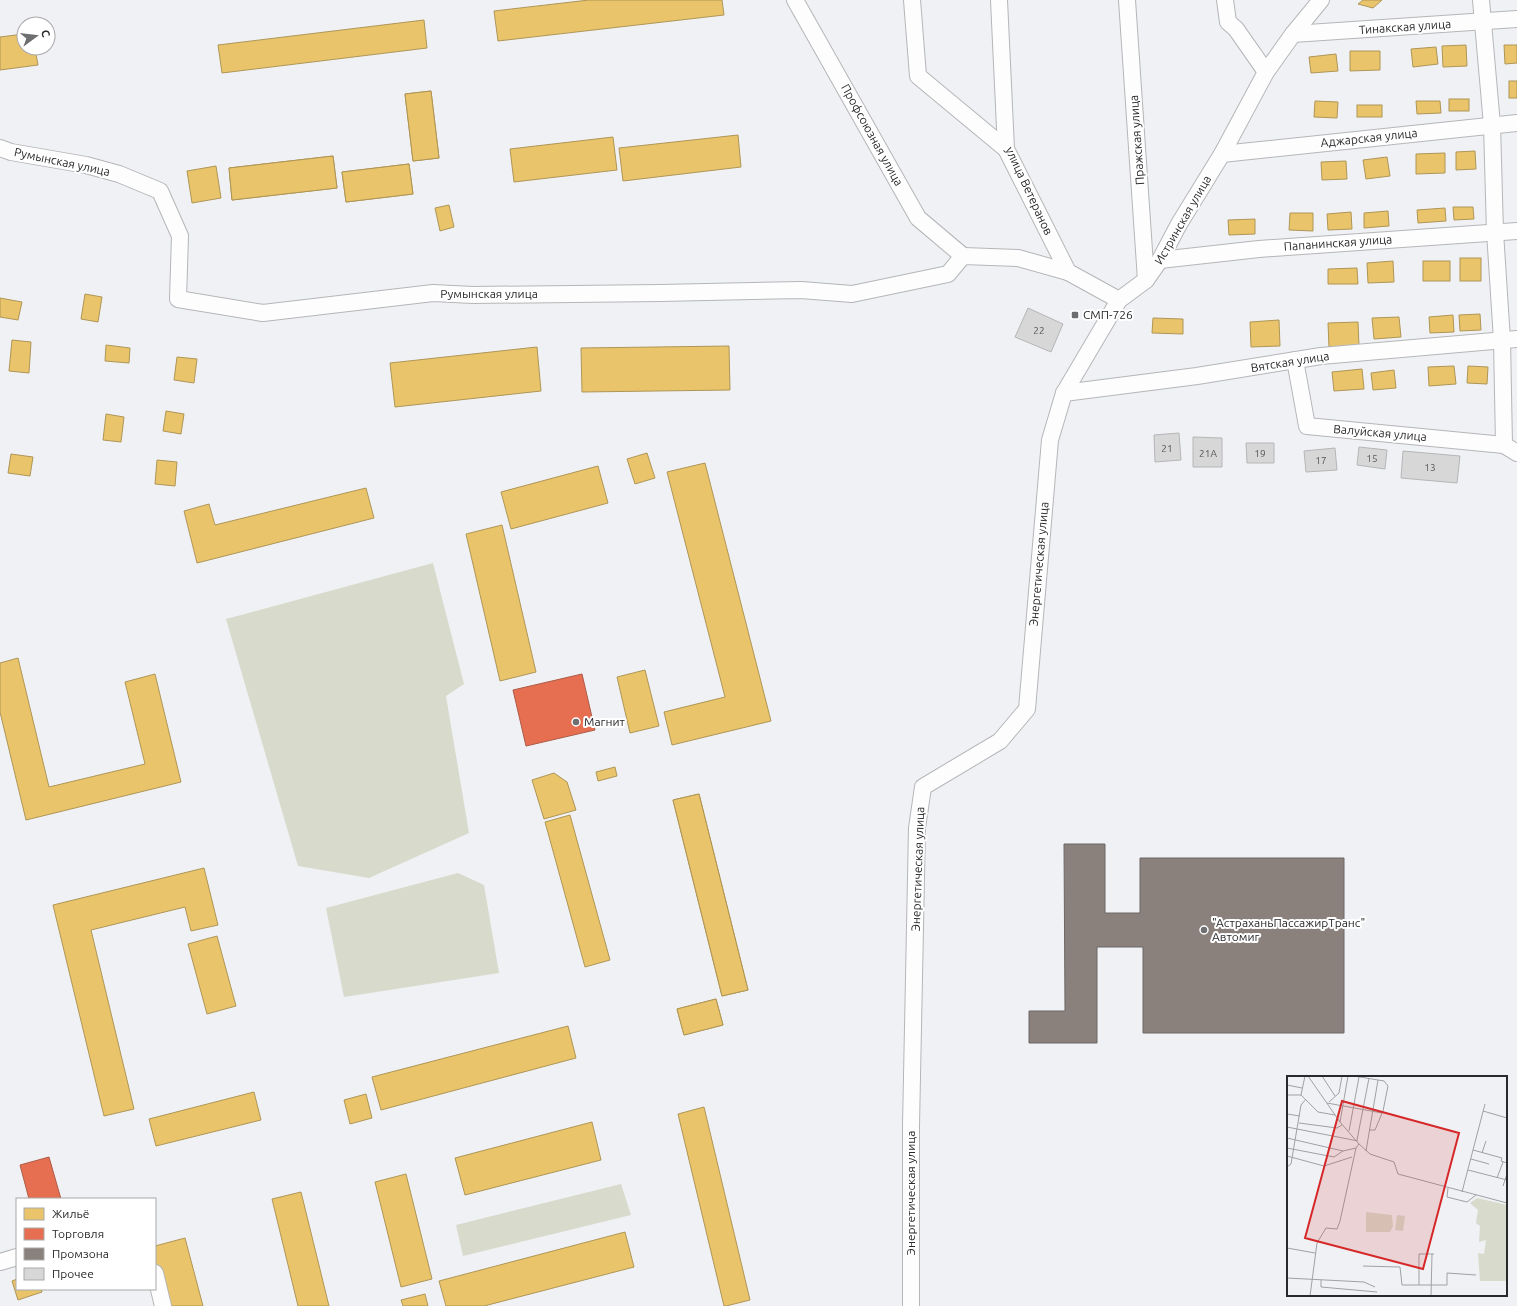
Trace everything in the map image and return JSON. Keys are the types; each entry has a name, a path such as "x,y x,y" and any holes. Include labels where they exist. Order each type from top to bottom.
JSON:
{"street":[{"name":"Профсоюзная улица","path":"795,0 918,218 963,256"},
{"path":"912,0 918,76 1006,149"},
{"name":"улица Ветеранов","path":"999,0 1006,149 1068,272"},
{"name":"Пражская улица","path":"1127,0 1146,280"},
{"path":"1225,0 1228,22 1236,29 1266,72"},
{"name":"Истринская улица","path":"1050,440 1064,393 1119,300 1146,280 1160,260 1179,224 1222,154 1266,72 1321,0"},
{"path":"1482,0 1492,125 1495,232 1510,340 1504,444"},
{"name":"Тинакская улица","path":"1294,34 1517,19"},
{"name":"Аджарская улица","path":"1222,154 1492,125 1517,124"},
{"name":"Румынская улица","path":"0,148 11,152 86,165 119,174 160,191 180,236 178,299 263,313 433,293 473,295 801,290 852,294 948,274 963,256"},
{"name":"Папанинская улица","path":"1160,260 1259,249 1517,231"},
{"path":"963,256 1018,258 1068,272 1119,300"},
{"name":"Вятская улица","path":"1064,393 1197,376 1321,356 1510,340"},
{"name":"Валуйская улица","path":"1295,360 1307,426 1504,444 1517,453"},
{"name":"Энергетическая улица","path":"911,1306 911,1111 917,828 923,787 1000,741 1027,709 1050,440"},
{"path":"0,1262 16,1257"},
{"path":"156,1277 163,1306"}],"shaded area":[{"path":"433,563 464,684 446,696 469,833 369,878 298,866 226,619"},
{"path":"458,873 484,885 499,973 344,997 326,908"},
{"path":"621,1184 631,1215 463,1256 456,1225"}],"building: Жильё":[{"path":"589,0 722,0 724,15 498,41 494,11"},
{"path":"1363,0 1382,0 1373,8 1358,4"},
{"path":"424,20 427,48 222,73 218,45"},
{"path":"16,35 16,56 36,56 38,65 0,70 0,37"},
{"path":"1466,45 1467,66 1443,67 1442,46"},
{"path":"1504,45 1517,45 1517,63 1505,64"},
{"path":"1436,47 1438,64 1413,67 1411,49"},
{"path":"1350,51 1380,51 1380,70 1350,71"},
{"path":"1336,54 1338,71 1311,73 1309,57"},
{"path":"1509,81 1517,81 1517,98 1509,98"},
{"path":"431,91 439,158 413,161 405,94"},
{"path":"431,91 439,158 413,161 405,94"},
{"path":"1449,99 1469,99 1469,111 1449,111"},
{"path":"1315,101 1338,102 1337,118 1314,117"},
{"path":"1416,101 1440,101 1441,113 1417,114"},
{"path":"1357,105 1382,105 1382,117 1357,117"},
{"path":"738,135 741,167 623,181 619,148"},
{"path":"613,137 617,170 514,182 510,149"},
{"path":"1475,151 1476,169 1456,170 1456,152"},
{"path":"1445,153 1445,173 1416,174 1416,154"},
{"path":"333,156 337,188 232,200 229,168"},
{"path":"333,156 337,188 232,200 229,168"},
{"path":"1387,157 1390,176 1366,179 1363,160"},
{"path":"1346,161 1347,179 1322,180 1321,162"},
{"path":"409,164 413,194 346,202 342,172"},
{"path":"409,164 413,194 346,202 342,172"},
{"path":"216,166 221,198 192,203 187,171"},
{"path":"449,205 454,227 440,231 435,208"},
{"path":"1453,207 1473,207 1474,219 1454,220"},
{"path":"1445,208 1446,221 1418,223 1417,210"},
{"path":"1388,211 1389,226 1364,228 1364,213"},
{"path":"1351,212 1352,229 1328,230 1327,214"},
{"path":"1290,213 1313,213 1313,231 1289,230"},
{"path":"1255,219 1255,234 1229,235 1228,220"},
{"path":"1460,258 1481,258 1481,281 1460,281"},
{"path":"1393,261 1394,282 1368,283 1367,263"},
{"path":"1423,261 1450,261 1450,281 1423,281"},
{"path":"1357,268 1358,284 1328,284 1328,269"},
{"path":"85,294 102,297 98,322 81,319"},
{"path":"0,298 22,302 18,320 0,317"},
{"path":"1480,314 1481,330 1460,331 1459,315"},
{"path":"1453,315 1454,332 1430,333 1429,317"},
{"path":"1399,317 1401,337 1374,339 1372,318"},
{"path":"1153,318 1183,319 1183,334 1152,333"},
{"path":"1279,320 1280,346 1251,347 1250,322"},
{"path":"1358,322 1359,346 1329,347 1328,323"},
{"path":"12,340 31,342 29,373 9,371"},
{"path":"106,345 130,348 129,363 105,361"},
{"path":"729,346 730,390 582,392 581,348"},
{"path":"537,347 541,391 395,407 390,363"},
{"path":"177,357 197,359 194,383 174,380"},
{"path":"1454,366 1456,384 1429,386 1428,367"},
{"path":"1468,366 1488,367 1487,384 1467,383"},
{"path":"1362,369 1364,389 1334,391 1332,372"},
{"path":"1394,370 1396,388 1373,390 1371,373"},
{"path":"166,411 184,414 181,434 163,431"},
{"path":"106,414 124,417 121,442 103,440"},
{"path":"647,453 655,478 635,484 627,459"},
{"path":"11,454 33,457 30,476 8,473"},
{"path":"157,460 177,462 175,486 155,484"},
{"path":"705,463 771,721 672,745 664,712 725,697 667,472"},
{"path":"598,466 608,503 511,529 501,492"},
{"path":"366,488 374,518 197,563 184,511 209,504 215,525"},
{"path":"502,525 536,672 500,681 466,534"},
{"path":"18,658 49,787 145,764 125,682 155,674 181,782 26,820 0,712 0,663"},
{"path":"645,670 659,726 630,733 617,677"},
{"path":"615,767 617,776 598,781 596,772"},
{"path":"554,773 567,782 576,810 544,819 532,780"},
{"path":"699,794 748,990 722,996 673,800"},
{"path":"699,794 748,990 722,996 673,800"},
{"path":"570,815 610,960 585,967 545,822"},
{"path":"204,868 218,925 191,931 185,907 91,930 134,1109 104,1116 53,905"},
{"path":"217,936 236,1006 207,1014 188,944"},
{"path":"716,999 723,1025 684,1035 677,1009"},
{"path":"716,999 723,1025 684,1035 677,1009"},
{"path":"568,1026 576,1058 381,1110 372,1077"},
{"path":"254,1092 261,1120 156,1146 149,1119"},
{"path":"366,1094 372,1118 350,1124 344,1100"},
{"path":"704,1107 750,1300 726,1306 724,1306 678,1114"},
{"path":"592,1122 601,1160 465,1195 455,1158"},
{"path":"406,1174 432,1279 401,1287 375,1182"},
{"path":"301,1192 329,1306 298,1306 272,1199"},
{"path":"625,1232 634,1267 484,1306 446,1306 439,1281"},
{"path":"185,1238 203,1306 166,1306 156,1267 156,1246"},
{"path":"16,1279 16,1290 41,1290 42,1292 18,1300 12,1281"},
{"path":"425,1294 428,1306 403,1306 401,1300"}],"building: Торговля":[{"path":"582,674 595,730 526,746 513,690"},
{"path":"49,1157 61,1198 29,1198 20,1165"}],"building: Промзона":[{"name":"\"АстраханьПассажирТранс\" Автомиг","path":"1064,844 1105,844 1105,913 1140,913 1140,858 1344,858 1344,1033 1143,1033 1143,947 1097,947 1097,1043 1029,1043 1029,1011 1065,1011"}],"building: Прочее":[{"path":"1028,308 1063,324 1051,352 1015,337"},
{"path":"1179,433 1181,460 1155,462 1154,435"},
{"path":"1193,437 1222,438 1222,467 1193,467"},
{"path":"1246,443 1274,443 1274,463 1247,463"},
{"path":"1359,447 1387,450 1385,469 1357,465"},
{"path":"1335,448 1337,470 1306,472 1304,451"},
{"path":"1403,451 1460,456 1457,483 1401,478"}],"place":[{"name":"СМП-726","path":"1075,315"},
{"name":"Магнит","path":"576,722"},
{"name":"\"АстраханьПассажирТранс\" Автомиг","path":"1204,930"}]}
